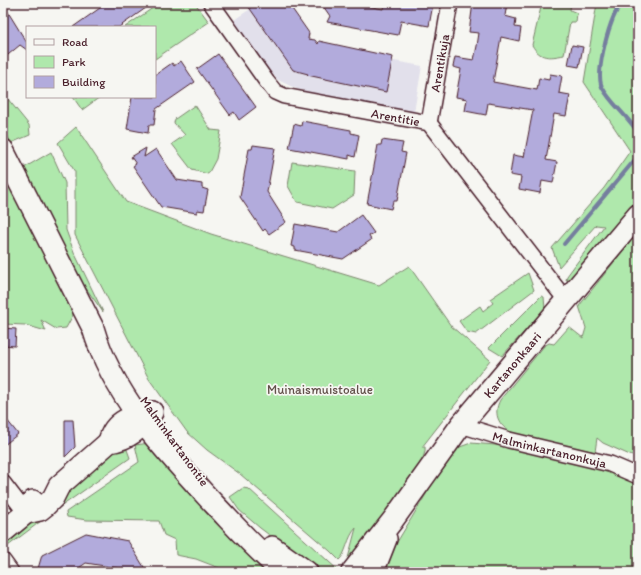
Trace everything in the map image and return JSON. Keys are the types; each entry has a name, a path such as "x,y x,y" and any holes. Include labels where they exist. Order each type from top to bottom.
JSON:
{"main road":[{"name":"Malminkartanontie","path":"3,150 93,328 105,340 145,417 191,478 262,556 284,572"},
{"name":"Kartanonkaari","path":"352,572 393,520 461,425 504,375 565,299 638,215"},
{"name":"Malminkartanontie","path":"145,417 233,512 274,550 307,572"},
{"path":"3,532 26,514 32,502 47,490 59,486 109,442 112,431 121,422 145,417"},
{"name":"Kartanonkaari","path":"373,572 393,520"}],"street":[{"name":"Arentitie","path":"211,3 275,92 284,96 429,122 565,299"},
{"name":"Arentikuja","path":"429,122 450,3"},
{"name":"Malminkartanonkuja","path":"461,425 509,440 610,464 638,476"},
{"path":"3,482 26,514"},
{"path":"3,561 11,572"}],"shaded area":[{"path":"259,3 306,45 422,66 414,112 299,90 278,80 267,68 234,20"}],"green space":[{"path":"160,3 195,3 209,22 156,58 156,26 126,26"},
{"path":"542,3 571,3 570,10 577,13 576,22 570,22 564,55 554,57 545,56 538,53 532,45"},
{"path":"597,3 638,3 638,201 574,279 566,280 567,276 604,226 596,225 559,267 552,248 604,188 630,151 584,82"},
{"path":"3,93 29,125 30,135 11,143 3,127"},
{"path":"74,98 99,98 82,110"},
{"path":"195,105 211,130 221,131 216,159 208,174 192,170 172,144 185,135 174,123 175,119"},
{"name":"Muinaismuistoalue","path":"76,127 126,202 211,234 379,285 409,266 451,326 490,360 422,447 425,447 424,456 417,470 379,523 347,562 356,528 339,560 240,474 207,450 187,432 149,379 75,235 75,172 58,143"},
{"path":"51,152 65,183 66,230 74,252 103,312 80,280 22,169"},
{"path":"292,162 355,171 354,195 332,209 297,202 288,186"},
{"path":"3,165 68,292 73,315 66,328 56,329 41,320 46,331 25,325 3,324"},
{"path":"638,232 638,453 636,452 632,456 603,443 597,438 595,452 515,434 505,428 497,416 500,400 544,346 549,343 554,344 569,327 583,338 586,328 579,306"},
{"path":"528,273 534,290 476,334 467,332 459,321 480,306 483,311 493,303 490,299"},
{"path":"541,296 544,297 545,309 502,356 489,348"},
{"path":"150,443 269,572 219,572 219,568 196,559 176,555 175,540 164,535 159,521 87,520 67,517 66,512 139,462 135,445"},
{"path":"471,443 495,445 595,466 638,484 638,572 379,572 440,471 457,448"},
{"path":"125,444 130,458 56,510 50,506 115,450"},
{"path":"243,488 249,489 339,571 322,572 313,568 260,528 239,510 230,497"},
{"path":"44,510 45,518 4,549 3,543 5,540"}],"building":[{"path":"107,3 153,3 120,26 74,26"},
{"path":"246,3 288,3 309,33 308,39 315,40 318,44 319,41 393,57 386,92 307,75 308,74 293,70"},
{"path":"321,3 350,3 383,9 384,3 433,4 429,26 401,21 398,35 327,22 330,16"},
{"path":"473,3 507,3 505,16 516,19 515,27 521,28 519,41 501,37 493,82 537,90 539,78 549,80 550,74 562,76 559,93 570,95 566,116 554,114 546,160 557,162 553,183 542,181 540,193 519,189 521,177 510,175 513,155 524,157 533,110 488,103 486,115 465,111 467,99 456,97 461,69 453,67 455,57 474,60 477,46 479,33 469,32"},
{"path":"3,4 26,41 26,49 20,45 3,59"},
{"path":"572,45 583,47 579,67 568,65"},
{"path":"218,54 256,107 239,120 234,112 230,115 197,69"},
{"path":"181,61 195,82 156,109 154,125 149,125 148,133 127,129 132,98 156,98 156,74 172,63 174,66"},
{"path":"302,121 351,130 351,133 359,135 355,157 349,155 349,159 289,148 294,124 301,126"},
{"path":"382,140 403,143 401,152 406,153 397,201 393,201 391,209 367,204 378,145 381,145"},
{"path":"253,145 275,148 267,192 286,222 269,234 265,229 263,231 240,197 249,149 252,149"},
{"path":"146,148 144,157 156,149 177,180 202,184 202,188 208,190 204,211 197,210 197,213 161,207 133,166 136,164 131,157"},
{"path":"361,215 374,233 369,236 371,240 343,259 295,250 295,247 291,246 295,224 338,232"},
{"path":"3,328 16,329 15,346 3,345"},
{"path":"3,415 18,434 3,446"},
{"path":"65,420 73,420 75,447 65,457"},
{"path":"86,533 128,541 147,572 119,572 117,568 86,563 73,572 37,572 42,555"}],"waterway":[{"path":"622,3 617,9 605,44 600,69 600,80 606,93 638,133"},
{"path":"564,244 638,156"}]}
